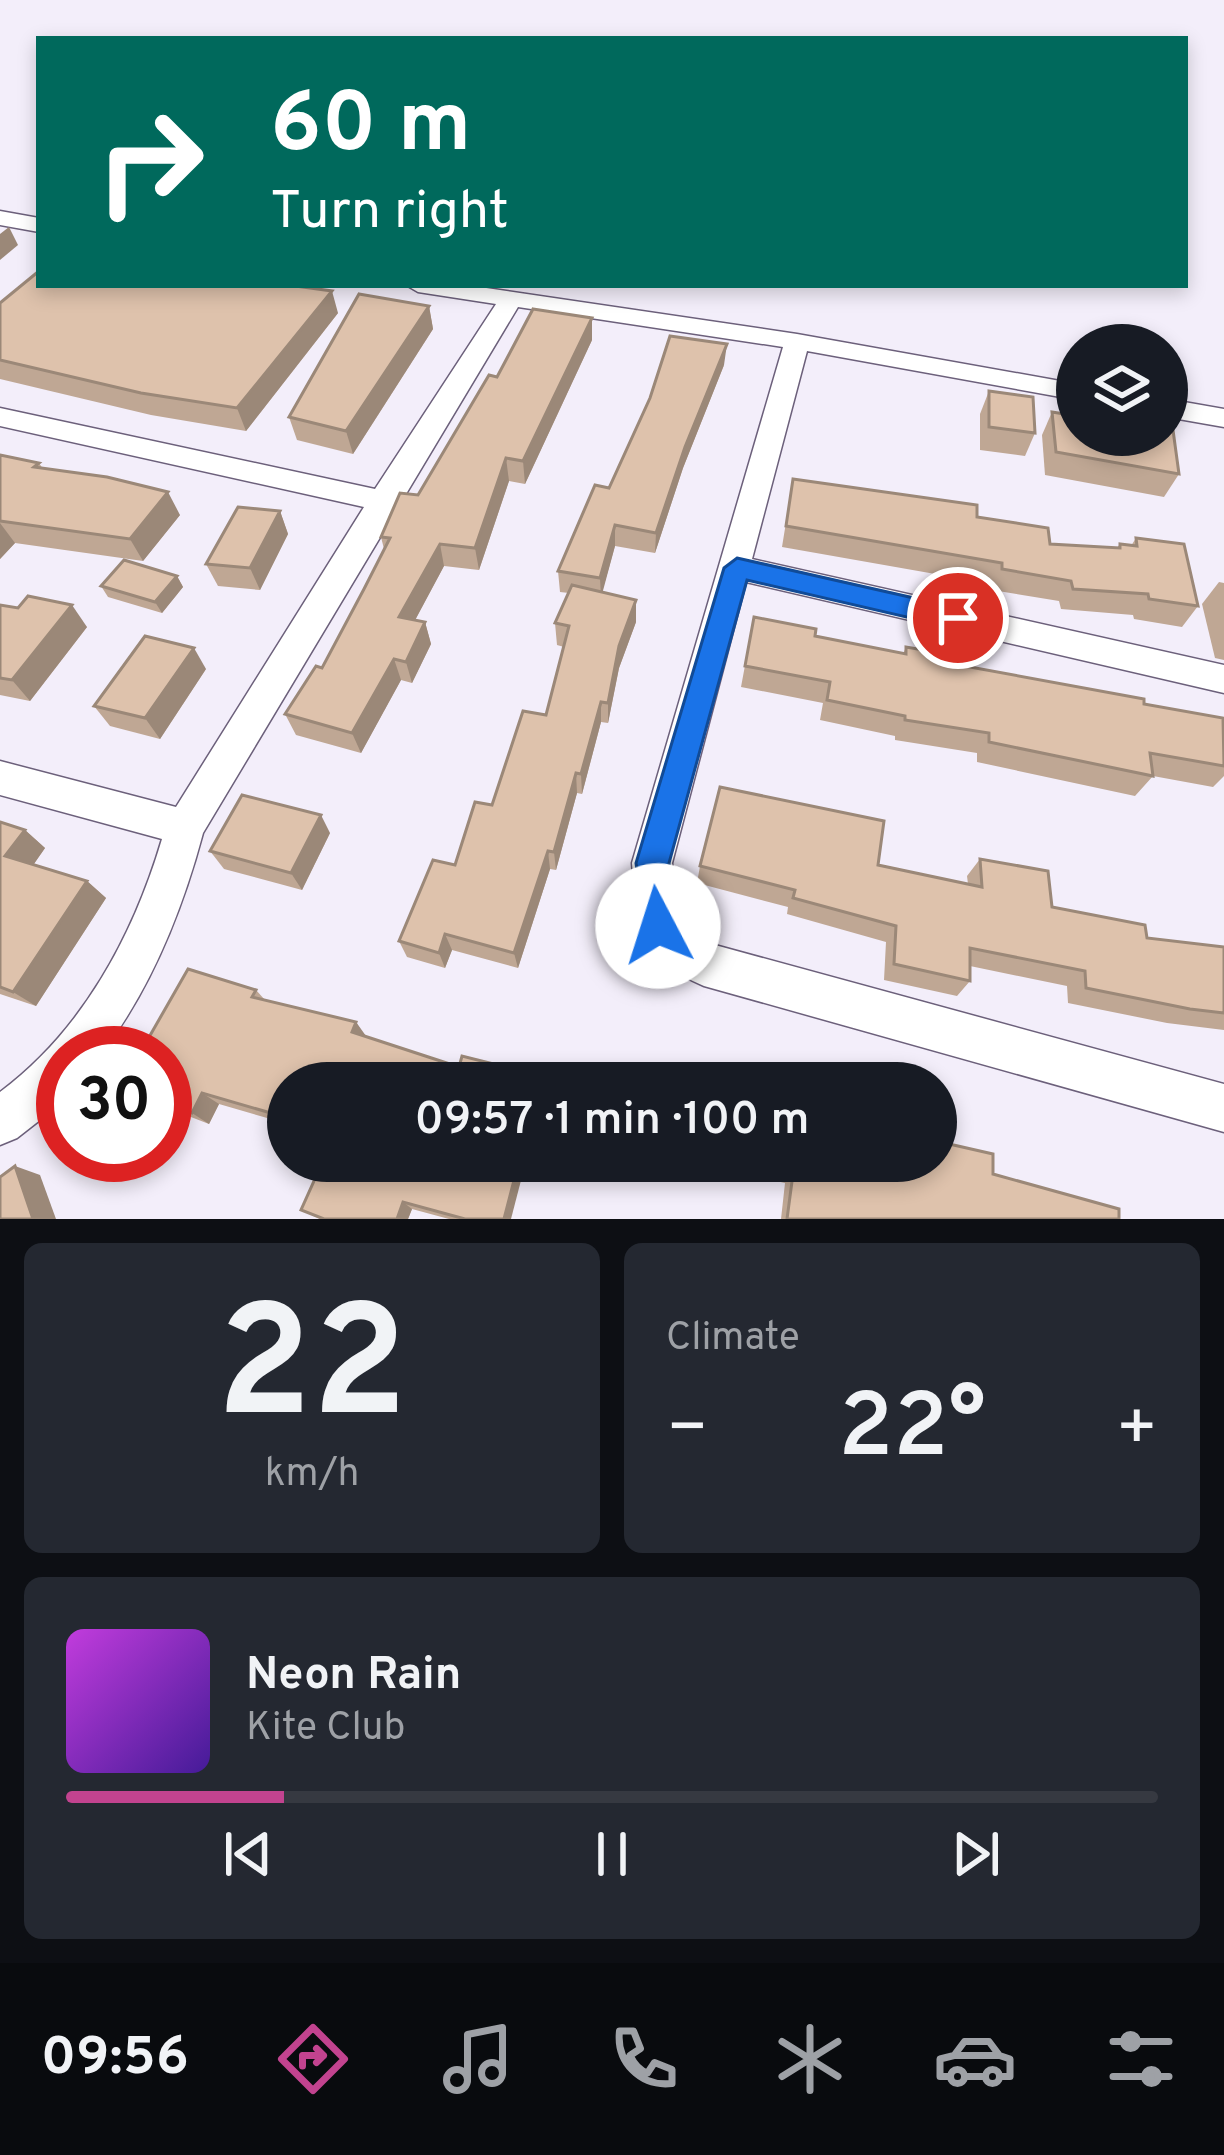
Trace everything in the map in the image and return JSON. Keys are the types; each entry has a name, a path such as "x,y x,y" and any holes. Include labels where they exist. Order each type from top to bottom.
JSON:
{"street":[{"path":"0,218 36,224"},
{"path":"438,288 797,342 1056,388"},
{"path":"96,1026 118,998 167,895 185,827 511,299"},
{"path":"797,342 652,863 658,926 704,964 1224,1108"},
{"path":"1188,411 1224,418"},
{"path":"0,417 383,500"},
{"path":"737,568 1224,679"},
{"path":"0,778 185,827"},
{"path":"0,1121 36,1094"}],"building":[{"path":"36,273 36,288 332,291 237,408 141,393 0,360 0,303"},
{"path":"359,294 429,306 346,431 289,417"},
{"path":"533,309 592,318 523,461 506,458 475,548 440,544 399,617 425,622 406,662 394,659 352,733 285,714 316,666 322,668 364,589 390,538 381,537 400,493 418,495 489,375 497,377"},
{"path":"670,336 727,344 656,533 615,525 600,578 558,571 595,485 609,488 650,398"},
{"path":"989,391 1033,397 1035,433 989,427"},
{"path":"0,455 39,463 34,467 168,492 130,539 0,521"},
{"path":"1078,456 1177,456 1179,474"},
{"path":"793,479 977,505 977,517 1048,528 1050,544 1120,548 1120,544 1137,546 1136,538 1184,544 1198,606 1149,599 1148,594 1073,589 1071,581 1002,569 1002,563 786,526"},
{"path":"238,507 280,511 250,568 206,564"},
{"path":"124,560 177,576 155,602 101,586"},
{"path":"572,585 636,600 619,646 608,703 601,702 554,852 548,851 514,953 445,934 439,953 399,941 433,860 455,865 475,802 492,805 523,711 546,715 569,626 555,623"},
{"path":"28,596 72,605 12,680 0,678 0,605 18,608"},
{"path":"754,617 816,629 815,636 906,654 906,647 959,656 959,665 1223,718 1224,766 1150,753 1153,776 989,742 989,733 905,720 905,716 827,700 830,682 745,666"},
{"path":"145,636 194,648 145,718 94,706"},
{"path":"720,787 884,821 878,865 982,887 980,859 1048,871 1052,907 1145,925 1147,938 1224,947 1224,1013 1086,988 1085,971 970,948 970,981 894,964 896,926 793,898 795,890 700,866"},
{"path":"242,795 321,815 291,873 210,851"},
{"path":"0,822 25,830 5,856 87,881 13,992 0,987"},
{"path":"188,969 256,990 252,997 356,1022 352,1032 444,1062 267,1062 267,1112 202,1093 192,1113 192,1026 155,1026"},
{"path":"957,1146 993,1154 993,1174 1119,1209 1119,1219 787,1219 792,1182 957,1182"},
{"path":"15,1166 33,1219 0,1219 0,1177"},
{"path":"314,1182 514,1182 504,1219 465,1219 403,1202 397,1219 324,1219 301,1210"}],"route":[{"path":"658,926 652,863 737,568 958,618"}]}
